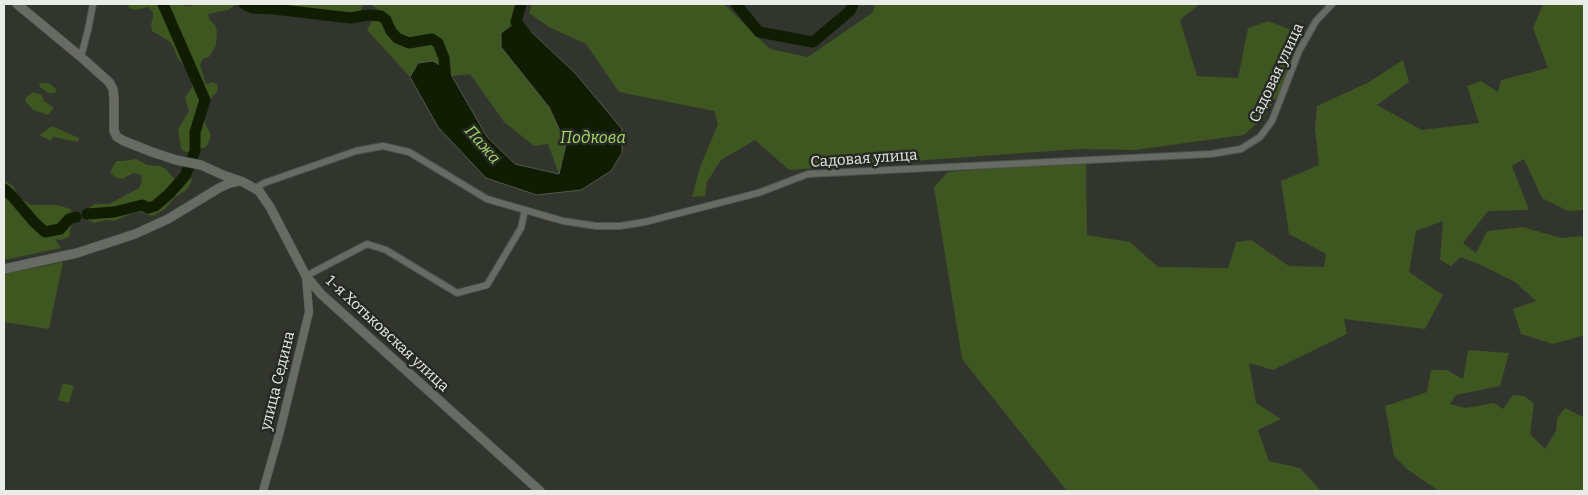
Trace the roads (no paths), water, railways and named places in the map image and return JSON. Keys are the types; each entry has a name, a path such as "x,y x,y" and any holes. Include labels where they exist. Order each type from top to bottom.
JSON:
{"main road":[{"path":"17,4 104,76 113,89 114,131 117,137 176,160 201,166 256,188"},
{"path":"201,166 212,176 214,191"},
{"path":"4,269 77,253 136,234 168,219 214,191 230,183 240,181"},
{"name":"1-я Хотьковская улица","path":"256,188 270,207 306,276 321,294 540,491"}],"street":[{"path":"81,57 93,4"},
{"name":"Садовая улица","path":"256,188 264,183 356,151 383,146 409,152 487,199 563,221 588,225 620,226 645,222 758,193 808,174 1212,154 1241,149 1260,137 1272,121 1299,51 1316,21 1332,4"},
{"path":"306,276 367,244 386,250 457,293 487,285 521,228 525,210"},
{"name":"улица Седина","path":"262,491 277,440 309,312 306,276"}],"water":[{"name":"Подкова","path":"516,22 525,26 575,73 622,129 622,153 611,171 581,190 537,195 486,178 438,127 410,77 418,63 433,61 449,71 487,137 515,164 559,174 566,144 549,107 501,47 501,33"}],"waterway":[{"name":"Пажа","path":"87,214 114,212 142,205 148,208 155,206 185,176 195,151 195,132 205,100 163,4"},
{"name":"Пажа","path":"244,4 252,8 350,18 369,15 381,16 386,20 397,38 409,43 432,39 438,43 444,58 446,82"},
{"name":"Пажа","path":"521,4 516,22 526,34"},
{"name":"Пажа","path":"736,4 759,32 813,42 850,11 853,4"},
{"name":"Пажа","path":"4,189 45,232 60,229 69,219 76,217"}]}
